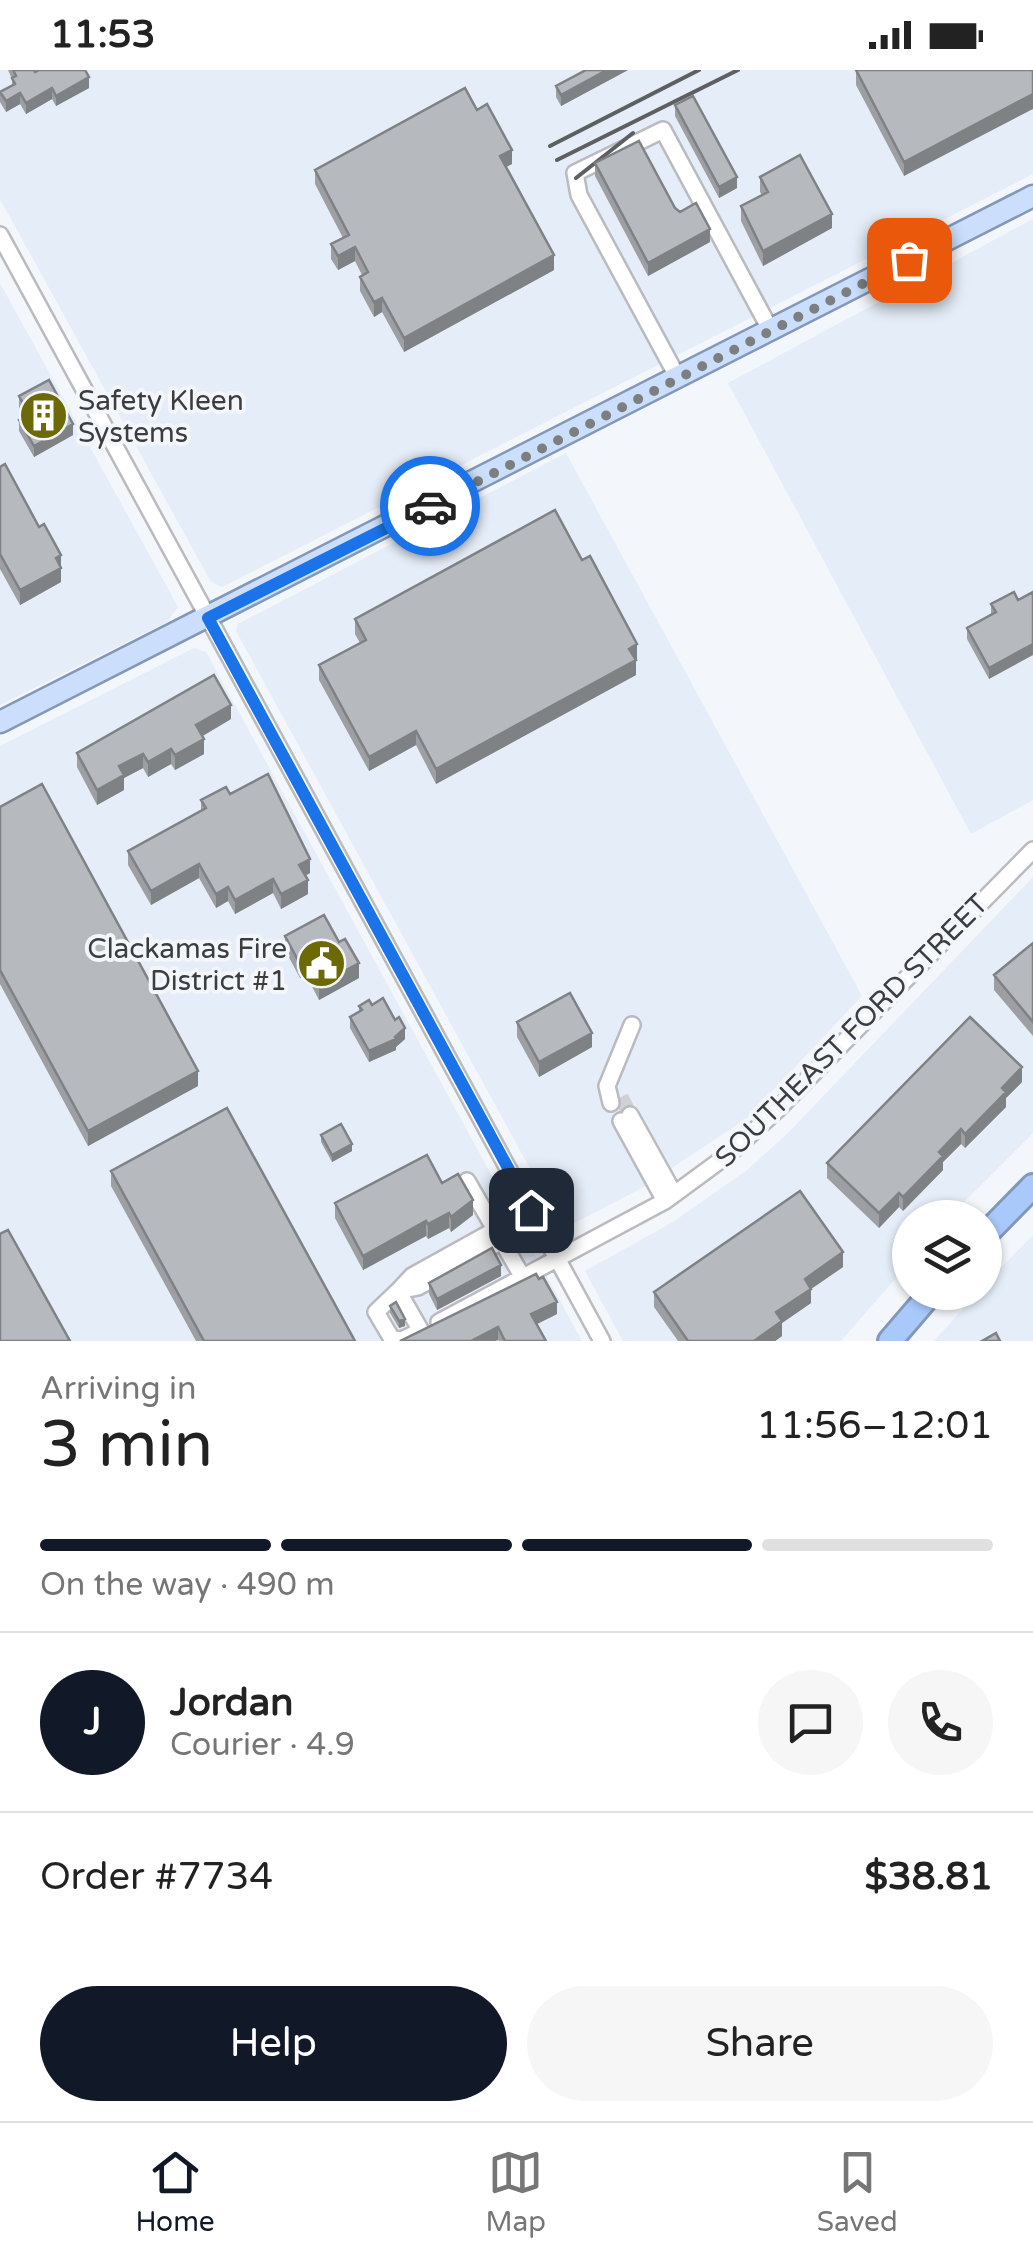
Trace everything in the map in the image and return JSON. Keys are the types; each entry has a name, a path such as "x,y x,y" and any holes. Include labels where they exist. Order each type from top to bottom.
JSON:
{"highway":[{"path":"1002,1218 1033,1186"},
{"path":"890,1341 917,1310"}],"main road":[{"path":"0,722 1033,196"}],"street":[{"path":"678,378 580,195 575,173 663,130 771,331"},
{"path":"0,235 602,1341"},
{"name":"SOUTHEAST FORD STREET","path":"421,1331 670,1197 756,1131 1033,850"},
{"path":"616,1100 616,1080 634,1030"},
{"path":"625,1118 670,1197"},
{"path":"466,1181 522,1276"},
{"path":"398,1291 421,1331 402,1340 392,1339 376,1312 412,1276 498,1235 531,1210"}],"shaded area":[{"path":"0,70 1033,70 1033,174 222,587 211,582 0,199"},
{"path":"1033,219 1033,800 971,834 728,383"},
{"path":"0,283 178,607 167,622 0,705"},
{"path":"566,453 862,996 747,1118 640,1189 563,1229 236,631 238,624"},
{"path":"194,648 206,652 582,1341 0,1341 0,746"},
{"path":"1033,877 1033,1133 966,1200 892,1200 892,1283 841,1341 623,1341 585,1271 673,1222 747,1170 787,1134"},
{"path":"1033,1235 1033,1341 934,1341 962,1310 1002,1310 1002,1267"}],"building":[{"path":"13,70 85,70 89,77 56,96 52,88 26,103 20,93 6,101 0,92 15,84"},
{"path":"586,70 607,70 561,95 556,86"},
{"path":"856,70 1033,70 1033,94 904,162"},
{"path":"465,88 477,110 487,104 512,150 500,156 554,255 404,338 382,298 374,302 360,277 368,272 355,247 338,256 331,244 349,235 315,170"},
{"path":"693,96 737,177 719,187 675,105"},
{"path":"639,141 675,208 680,212 696,203 710,229 648,263 595,163"},
{"path":"800,155 832,214 763,251 741,206 768,192 760,177"},
{"name":"Safety Kleen Systems","path":"49,380 73,424 34,446 19,420 29,414 19,396"},
{"path":"5,464 39,527 44,524 61,555 56,558 61,568 20,590 0,554 0,467"},
{"path":"555,510 582,560 590,556 637,644 629,649 636,660 436,769 416,731 369,757 319,665 366,640 355,619"},
{"path":"1014,592 1018,600 1033,592 1033,644 989,668 967,628 996,612 991,604"},
{"path":"214,675 231,705 196,725 204,739 175,755 171,749 148,762 143,754 119,766 124,775 97,790 77,753"},
{"path":"268,774 310,859 299,865 308,880 281,894 273,879 235,900 228,887 216,894 199,864 151,891 128,851 206,808 201,800 226,787 230,794"},
{"path":"42,784 198,1071 88,1131 0,970 0,807"},
{"name":"Clackamas Fire District #1","path":"324,915 339,942 345,939 359,963 319,985 306,960 300,964 285,936"},
{"path":"1033,943 1033,1022 994,975"},
{"path":"570,993 592,1033 539,1062 517,1022"},
{"path":"383,998 395,1020 399,1017 405,1028 396,1039 369,1051 350,1017 369,1000 372,1005"},
{"path":"970,1017 1022,1067 1002,1088 1006,1092 965,1134 961,1129 939,1152 943,1156 903,1197 899,1193 879,1213 827,1163"},
{"path":"227,1108 355,1341 204,1341 111,1171"},
{"path":"341,1124 352,1144 332,1155 321,1135"},
{"path":"427,1155 442,1183 458,1174 473,1200 451,1217 449,1213 428,1224 426,1221 363,1256 335,1203"},
{"path":"800,1191 843,1252 805,1279 811,1289 776,1312 782,1321 754,1341 688,1341 654,1292"},
{"path":"8,1230 70,1341 0,1341 0,1234"},
{"path":"492,1248 501,1265 437,1299 429,1283"},
{"path":"536,1274 539,1279 543,1277 557,1302 531,1314 546,1341 505,1341 498,1327 471,1341 400,1341"},
{"path":"396,1302 405,1319 399,1321 390,1306"},
{"path":"996,1333 1000,1341 982,1341"}],"tunnel":[{"path":"621,1097 630,1115"}],"railway":[{"path":"550,146 699,70"},
{"path":"557,160 738,70"},
{"path":"576,178 633,133"}],"way so far":[{"path":"430,506 909,260"}],"place":[{"name":"Safety Kleen Systems","path":"43,416"},
{"name":"Clackamas Fire District #1","path":"322,964"}],"route":[{"path":"430,506 208,618 531,1210"}]}
